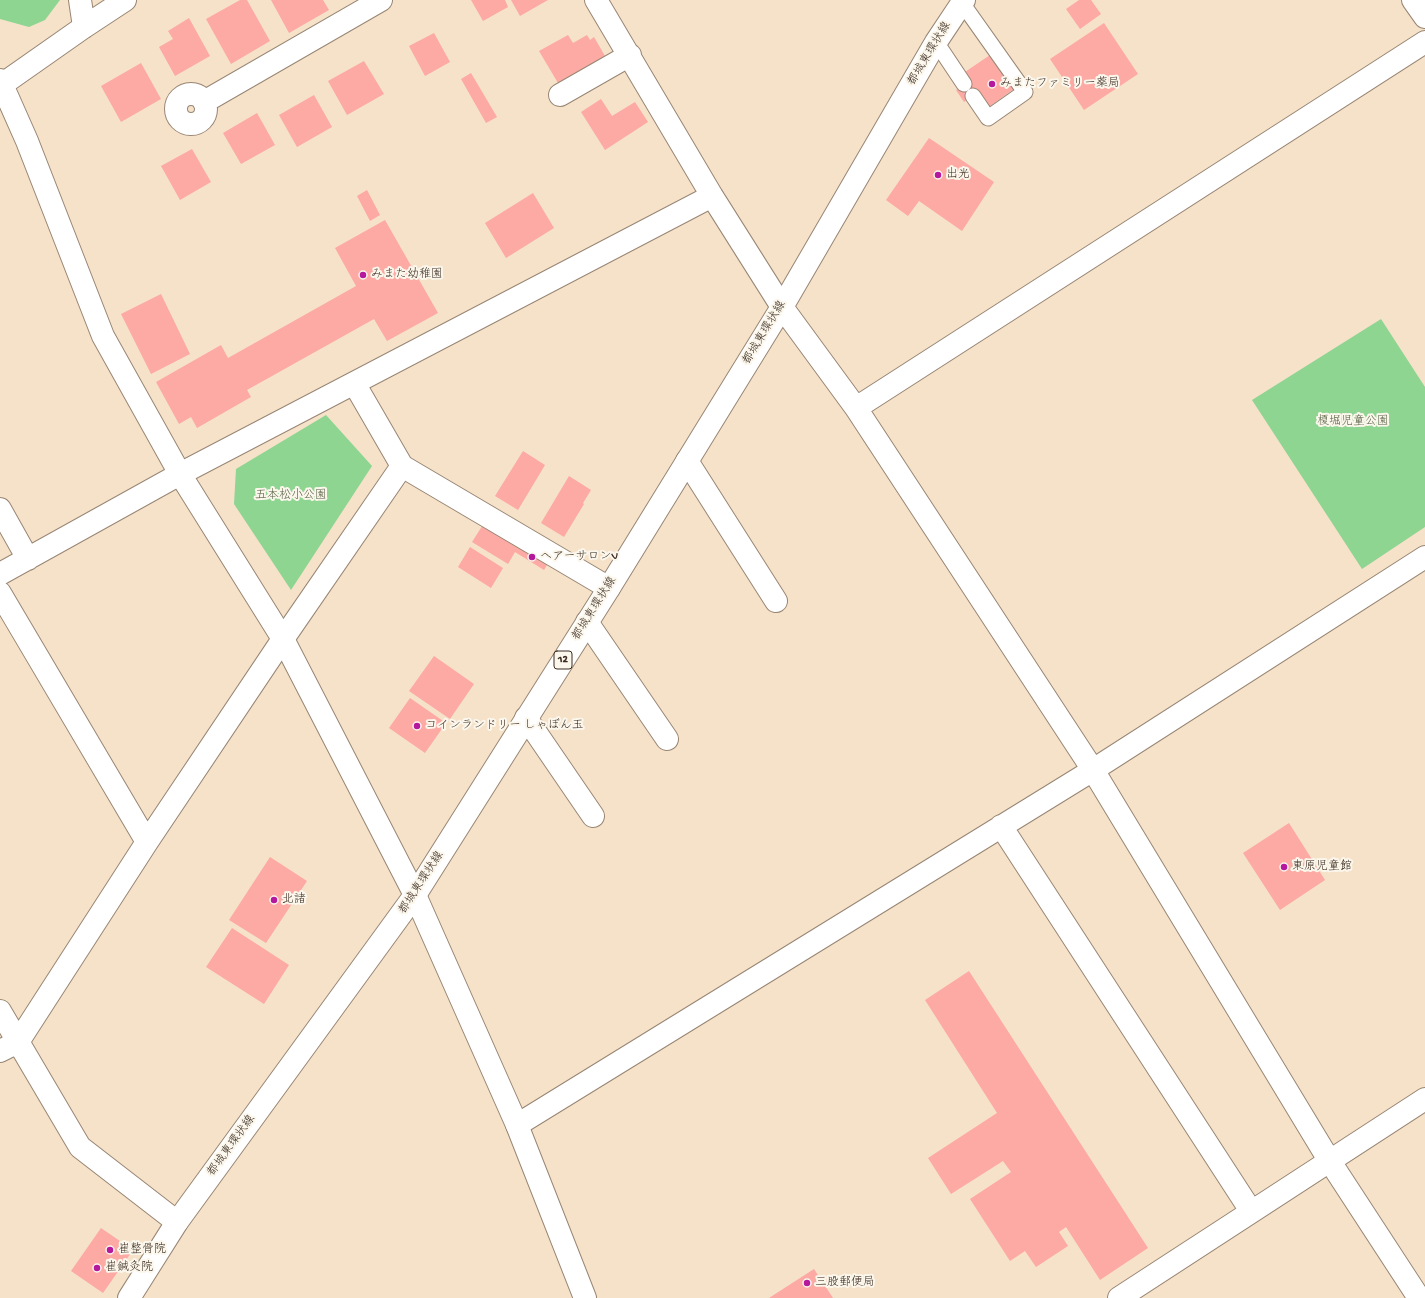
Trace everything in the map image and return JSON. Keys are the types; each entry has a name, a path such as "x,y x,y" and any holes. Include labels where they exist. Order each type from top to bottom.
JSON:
{"street":[{"path":"80,0 84,27"},
{"path":"125,0 1,84 27,141 103,336 180,474 283,639 415,895 517,1125 585,1298"},
{"path":"204,102 381,0"},
{"path":"596,0 630,55 712,196 782,307 856,408 1093,770 1330,1160 1419,1298"},
{"path":"1413,0 1425,18"},
{"name":"都城東環状線","path":"129,1298 177,1222 415,895 609,588 782,307 936,42 963,2"},
{"path":"856,408 1425,42"},
{"path":"560,94 630,55"},
{"path":"0,574 180,474 712,196"},
{"path":"354,383 402,466 609,588"},
{"path":"687,461 776,601"},
{"path":"9,1046 283,639 402,466"},
{"path":"0,509 28,559"},
{"path":"517,1125 1093,770 1425,557"},
{"path":"0,593 146,842"},
{"path":"587,622 667,739"},
{"path":"526,718 594,816"},
{"path":"1001,826 1251,1212"},
{"path":"0,1010 9,1046 80,1147 177,1222"},
{"path":"1119,1298 1425,1099"}],"lane":[{"path":"963,2 1025,92 988,118 973,96"},
{"path":"936,42 964,84"}],"green space":[{"path":"0,0 60,0 45,20 29,27 0,19"},
{"name":"榎堀児童公園","path":"1381,319 1425,387 1425,527 1362,569 1252,400"},
{"name":"五本松小公園","path":"326,415 372,466 291,590 234,504 236,469"}],"building":[{"path":"240,0 247,0 270,41 231,64 206,19"},
{"path":"271,0 323,0 329,10 289,33"},
{"path":"471,0 505,0 508,7 483,21"},
{"path":"511,0 548,0 520,16"},
{"path":"1079,0 1091,0 1101,14 1080,29 1066,9"},
{"path":"189,18 210,56 175,76 159,47 173,39 168,31"},
{"path":"1104,23 1138,74 1084,110 1050,59"},
{"path":"434,33 450,62 425,76 409,46"},
{"path":"568,35 573,43 587,35 590,40 594,37 605,56 558,83 539,51"},
{"name":"みまたファミリー薬局","path":"990,55 1014,89 989,107 973,96 964,102 956,90 970,80 965,72"},
{"path":"364,61 384,94 347,115 328,81"},
{"path":"141,63 161,99 121,122 101,86"},
{"path":"471,73 497,117 486,123 461,79"},
{"path":"314,95 332,127 297,147 279,115"},
{"path":"601,99 612,116 635,102 648,122 605,150 581,112"},
{"path":"257,113 275,145 241,164 223,133"},
{"path":"929,138 994,182 962,231 919,201 908,216 886,200"},
{"path":"192,149 211,182 180,200 161,166"},
{"path":"367,190 380,215 370,221 357,196"},
{"path":"533,193 554,228 506,258 485,223"},
{"path":"385,220 438,313 387,341 374,319 247,390 251,397 197,428 191,417 179,424 156,382 221,345 228,358 356,286 335,248"},
{"path":"161,294 190,354 151,374 121,314"},
{"path":"523,451 545,465 518,510 495,496"},
{"path":"569,476 591,490 564,537 541,523"},
{"path":"486,520 550,560 544,570 515,552 508,564 472,542"},
{"path":"470,547 503,568 491,588 458,567"},
{"path":"434,656 474,684 450,719 409,691"},
{"path":"410,698 446,723 425,753 389,728"},
{"name":"東原児童館","path":"1289,823 1325,880 1280,910 1243,853"},
{"path":"270,857 307,881 266,943 229,920"},
{"path":"232,928 289,965 264,1004 206,967"},
{"path":"969,971 1148,1248 1100,1280 1066,1227 1059,1232 1068,1246 1036,1267 1025,1251 1010,1261 970,1199 1011,1172 1003,1161 951,1194 928,1158 997,1113 925,1000"},
{"path":"101,1228 133,1250 103,1293 71,1271"},
{"name":"三股郵便局","path":"814,1269 833,1298 769,1298"}],"place":[{"name":"みまたファミリー薬局","path":"992,84"},
{"name":"出光","path":"938,175"},
{"name":"みまた幼稚園","path":"363,275"},
{"name":"ヘアーサロンV","path":"532,557"},
{"name":"コインランドリー しゃぼん玉","path":"417,726"},
{"name":"東原児童館","path":"1284,867"},
{"name":"北諸","path":"274,900"},
{"name":"崔整骨院","path":"110,1250"},
{"name":"崔鍼灸院","path":"97,1268"},
{"name":"三股郵便局","path":"807,1283"}]}
